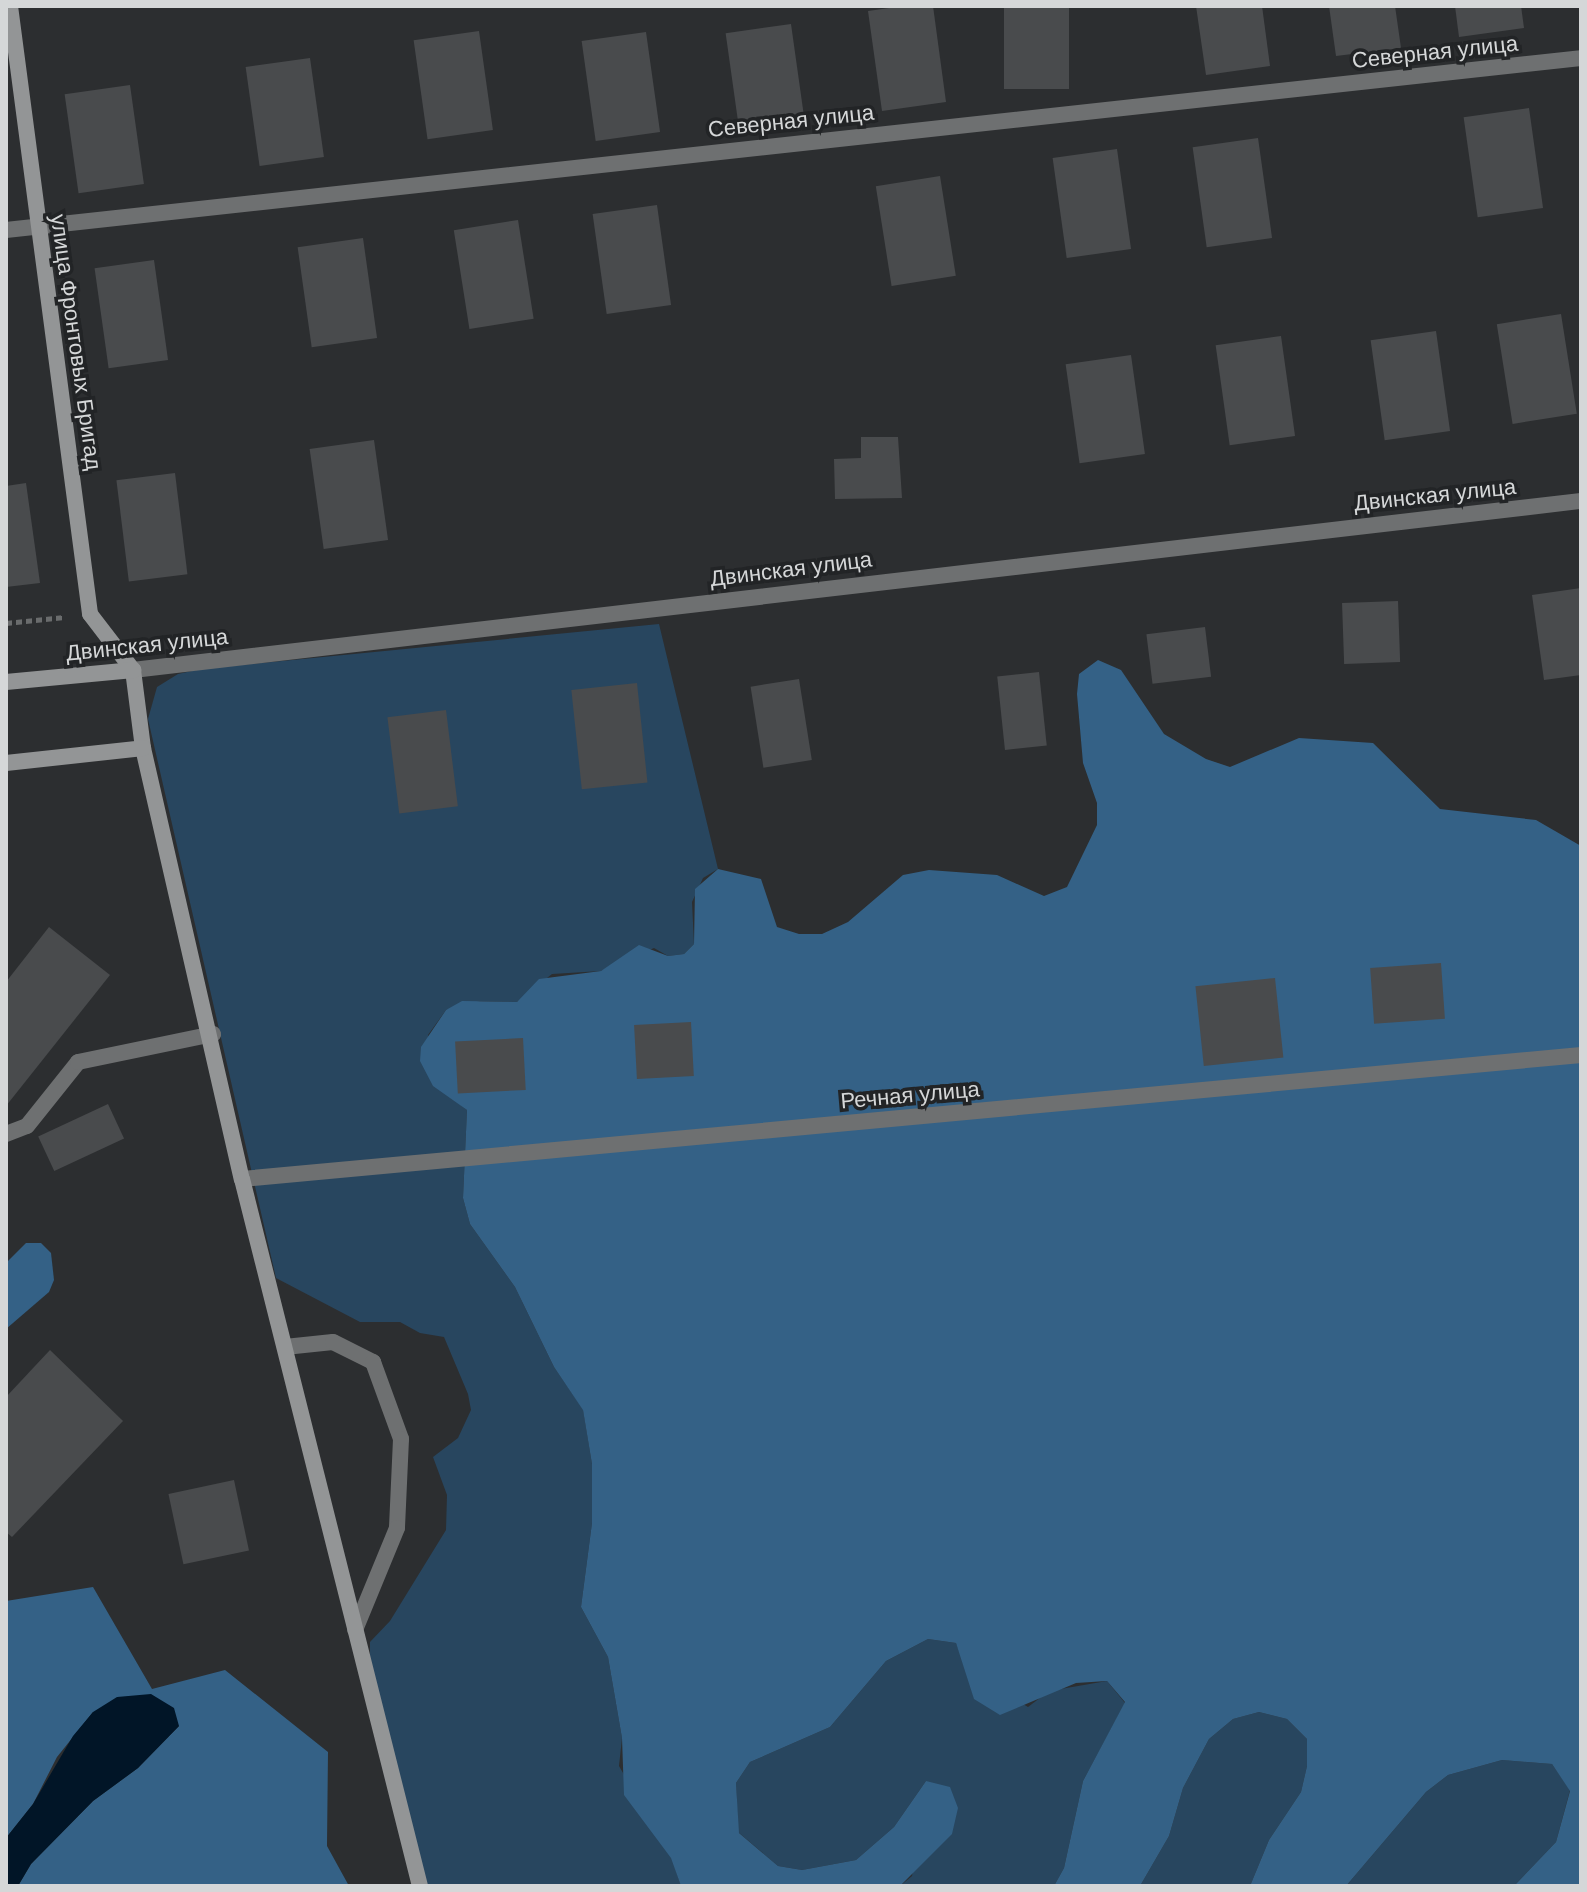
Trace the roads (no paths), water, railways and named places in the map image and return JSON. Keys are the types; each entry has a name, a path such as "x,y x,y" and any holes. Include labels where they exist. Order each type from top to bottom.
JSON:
{"main road":[{"name":"улица Фронтовых Бригад","path":"10,6 90,614 133,670"},
{"name":"Двинская улица","path":"6,682 133,670"},
{"path":"133,670 143,748 213,1034 242,1179 420,1886"},
{"path":"6,763 143,748"}],"street":[{"name":"Северная улица","path":"6,230 1581,58"},
{"name":"Двинская улица","path":"133,670 1581,501"},
{"path":"6,1134 27,1126 78,1062 213,1034"},
{"name":"Речная улица","path":"242,1179 1581,1055"},
{"path":"285,1347 333,1342 373,1362 401,1439 397,1528 355,1630"}]}
